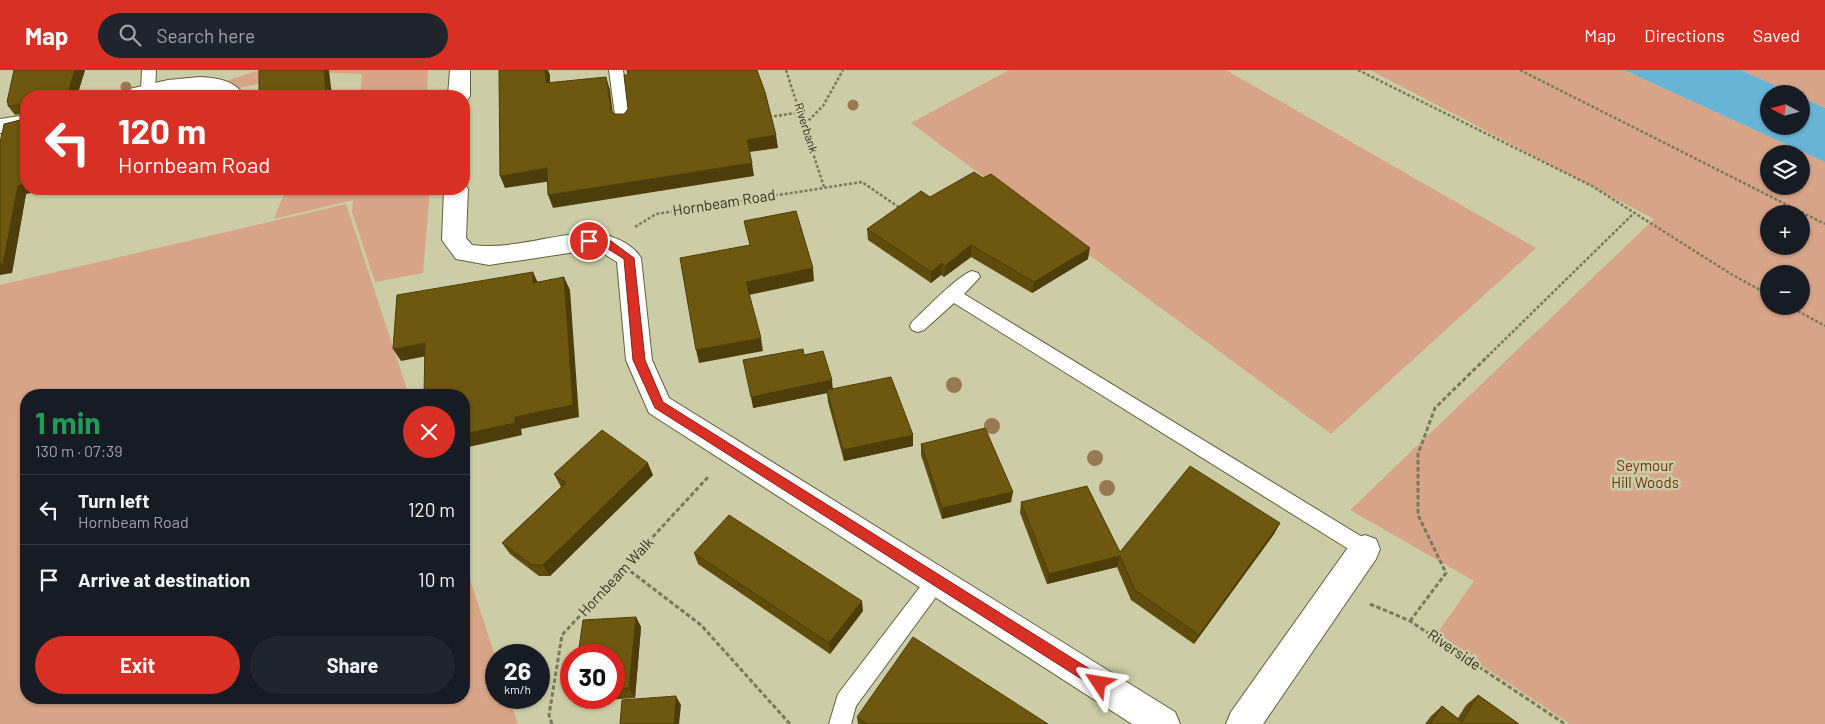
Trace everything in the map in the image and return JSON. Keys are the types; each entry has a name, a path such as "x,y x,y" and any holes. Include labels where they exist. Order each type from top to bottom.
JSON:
{"street":[{"path":"460,70 460,90"},
{"path":"156,90 186,83 215,85 226,90"},
{"path":"0,126 20,123"},
{"path":"456,195 454,240 465,252 489,256 589,241 607,244 629,258 639,360 659,405 1163,724"},
{"path":"1242,724 1365,549"}],"lane":[{"path":"141,90 149,70"},
{"path":"616,70 623,122"},
{"path":"918,326 972,277"},
{"path":"952,294 1365,549"},
{"path":"840,724 846,701 937,580"}],"path":[{"name":"Riverbank","path":"786,70 824,187"},
{"path":"805,124 823,106 843,70"},
{"path":"1358,70 1592,186 1731,274 1760,290"},
{"path":"1520,70 1825,224"},
{"path":"764,118 801,112"},
{"name":"Hornbeam Road","path":"607,244 656,214 862,182 902,210"},
{"path":"1410,622 1446,573 1418,516 1418,454 1435,408 1634,212"},
{"path":"1805,315 1825,326"},
{"name":"Hornbeam Walk","path":"552,724 548,715 562,635 731,452"},
{"path":"625,567 701,625 790,724"},
{"name":"Riverside","path":"1336,589 1410,622 1565,724"}],"green space":[{"path":"259,70 428,70 427,90 361,90 362,74 312,72 239,88 226,81"},
{"path":"1009,70 1226,70 1536,248 1331,434 911,123"},
{"name":"Seymour Hill Woods","path":"1370,70 1624,70 1760,132 1760,135 1766,135 1788,145 1760,145 1760,195 1810,195 1810,155 1825,162 1825,724 1570,724 1436,635 1474,581 1350,510 1654,219"},
{"path":"1741,70 1825,70 1825,108 1810,101 1810,85 1774,85"},
{"path":"284,195 430,195 423,273 375,282 352,212 353,200 274,219"},
{"path":"346,204 407,389 20,389 20,704 470,704 470,579 491,644 485,644 485,709 513,709 518,724 0,724 0,285"}],"water":[{"path":"1624,70 1741,70 1774,85 1760,85 1760,132"},
{"path":"1810,101 1825,108 1825,162 1810,155 1810,145 1788,145 1766,135 1810,135"}],"building":[{"path":"14,70 75,70 69,90 20,90 20,105 8,106 7,102"},
{"path":"259,70 324,70 326,90 259,90"},
{"path":"499,70 545,70 546,83 606,77 611,110 614,114 624,114 628,109 624,75 628,75 627,70 757,70 765,92 776,135 747,140 752,163 548,195 547,168 500,176"},
{"path":"20,120 20,185 18,186 3,264 0,264 0,143 4,124"},
{"path":"974,172 983,178 991,174 1090,248 1034,282 971,245 945,266 942,263 931,272 867,229 921,191 930,197"},
{"path":"796,211 813,268 746,282 761,338 696,350 680,258 750,245 744,221"},
{"path":"533,272 533,283 564,277 573,405 515,417 515,423 470,433 470,389 424,389 425,343 393,349 397,295"},
{"path":"803,349 804,355 823,351 832,380 751,397 743,360"},
{"path":"891,377 913,435 843,450 827,390"},
{"path":"985,428 1013,492 942,508 921,444"},
{"path":"602,430 648,463 543,565 532,565 502,543 566,483 554,474"},
{"path":"1190,466 1280,523 1199,635 1135,590 1120,556 1049,574 1021,502 1087,486 1120,552"},
{"path":"729,515 862,601 829,643 694,553"},
{"path":"636,617 629,688 625,688 625,644 580,644 583,620"},
{"path":"913,637 1048,724 867,724 857,717"},
{"path":"1478,695 1519,724 1430,724 1442,706 1462,722"},
{"path":"676,696 674,724 620,724 621,709 625,709 625,700"}],"route":[{"path":"589,241 607,244 629,258 639,360 659,405 1099,683"}]}
